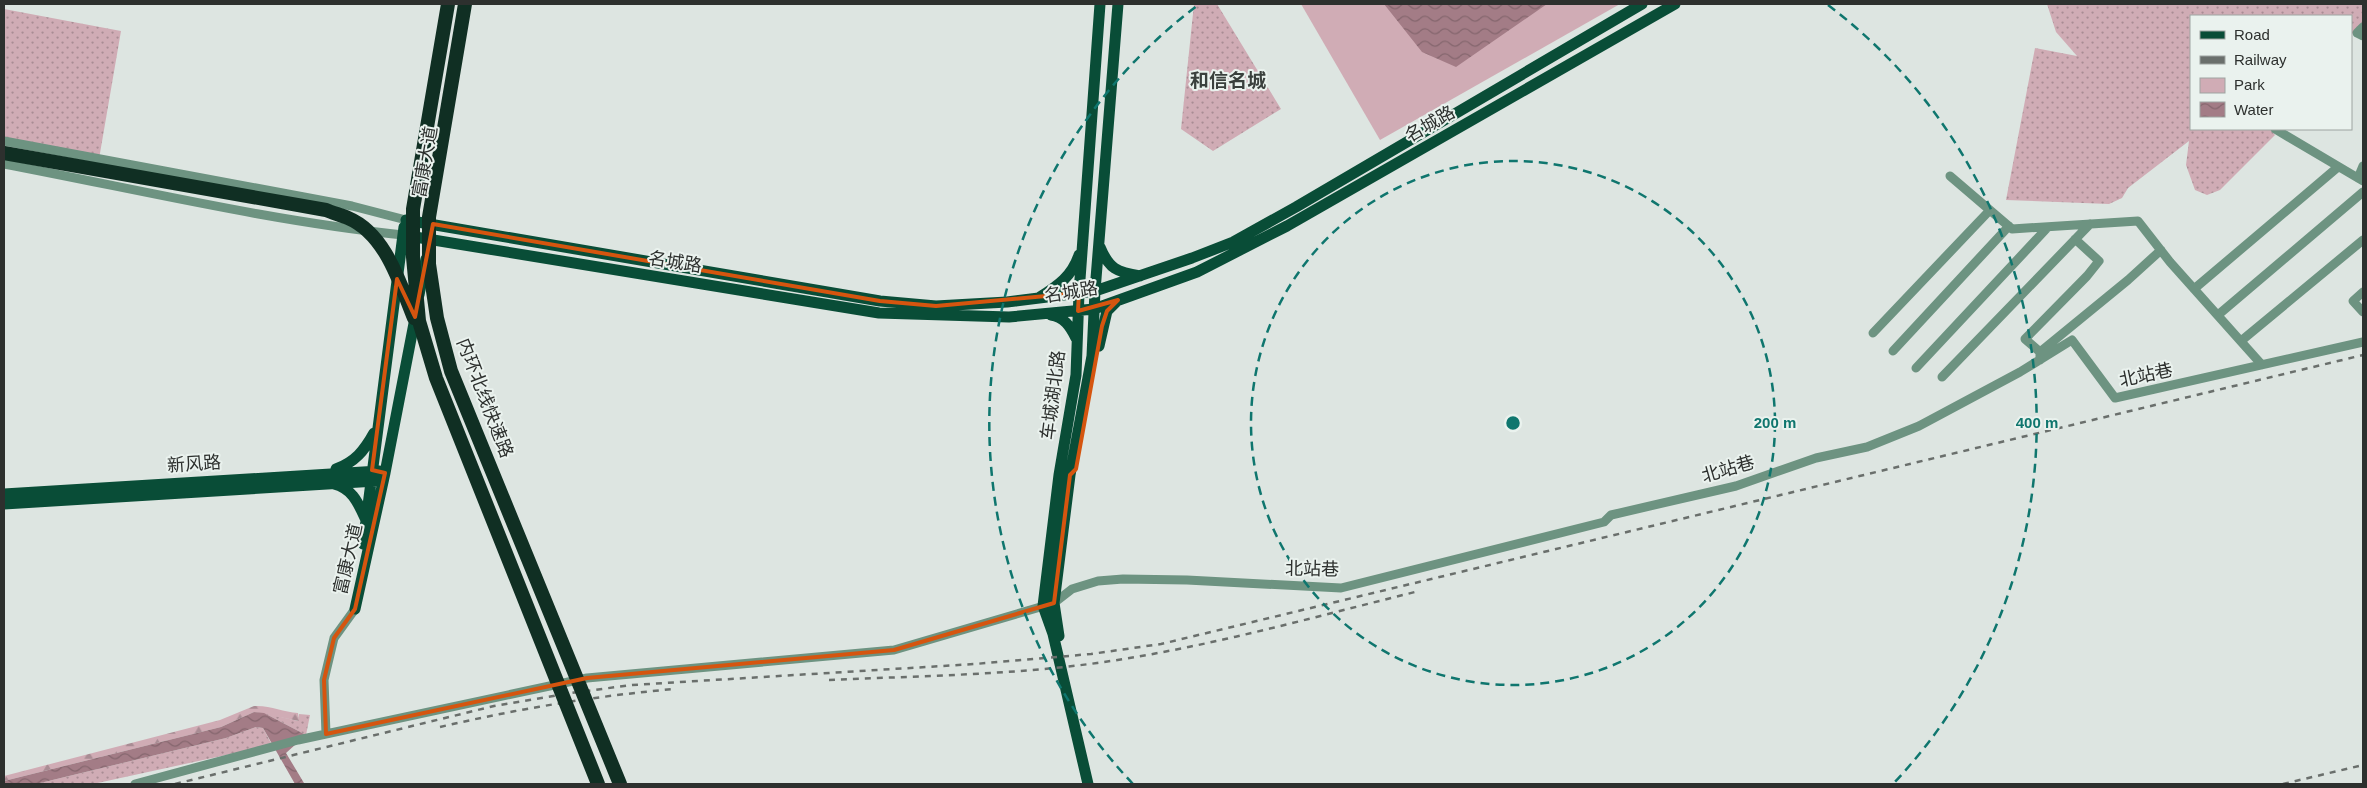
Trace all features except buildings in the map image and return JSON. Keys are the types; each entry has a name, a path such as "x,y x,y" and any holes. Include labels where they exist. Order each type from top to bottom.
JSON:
{"highway":[{"name":"内环北线快速路","path":"448,4 413,209 413,258 418,312 436,378 598,784"},
{"name":"内环北线快速路","path":"465,4 429,217 429,264 437,318 451,371 620,784"},
{"path":"4,152 326,210 350,218 368,232 382,247 428,352"}],"main road":[{"name":"富康大道","path":"355,609 403,235 442,4"},
{"name":"富康大道","path":"355,609 384,477 430,240 470,4"},
{"name":"车城湖北路","path":"1088,784 1053,634 1049,604 1059,475 1076,374 1082,244 1100,4"},
{"name":"车城湖北路","path":"1094,784 1058,632 1049,604 1092,356 1095,291 1118,4"},
{"name":"名城路","path":"406,220 880,302 936,306 1037,299 1095,291 1142,277 1233,242 1642,4"},
{"name":"名城路","path":"403,235 879,312 1008,317 1094,309 1197,272 1287,226 1675,4"},
{"path":"418,149 419,160 431,165 437,164 445,154"},
{"path":"1099,243 1107,263 1125,274 1142,277"},
{"path":"1037,299 1062,283 1076,266 1082,244"},
{"path":"1070,475 1076,469 1102,326 1108,311 1118,300"},
{"path":"1044,314 1059,316 1070,326 1077,340"},
{"path":"327,478 350,464 364,451 378,428"},
{"name":"新风路","path":"4,504 327,478 371,475 384,477"},
{"path":"327,478 344,486 353,494 366,521"},
{"name":"新风路","path":"4,494 327,478"}],"street":[{"path":"2277,130 2360,180 2363,166"},
{"path":"4,141 352,206 406,220"},
{"path":"4,164 186,201 348,229 403,235"},
{"path":"2194,289 2338,167"},
{"path":"1950,176 2012,229 2138,221 2194,289 2262,365"},
{"path":"2218,315 2363,192"},
{"path":"1873,333 1990,210"},
{"path":"1942,377 2090,224"},
{"path":"1894,351 2009,226"},
{"path":"1916,368 2048,227"},
{"path":"2075,239 2099,261 2087,276 2025,339 2040,356 2161,250"},
{"path":"2241,341 2363,240"},
{"path":"2363,292 2353,301 2363,312"},
{"name":"北站巷","path":"135,784 326,734 587,678 894,650 1049,604 1072,589 1098,581 1123,579 1197,580 1340,588 1604,522 1611,516 1736,486 1816,458 1868,447 1919,426 2040,356 2072,340 2115,398 2363,342"},
{"path":"326,734 324,680 334,638 355,609"}],"highlighted area":[{"path":"433,224 880,301 936,306 1079,293 1078,311 1118,300 1107,311 1102,326 1076,469 1070,475 1054,603 894,650 587,678 326,734 324,680 334,638 355,609 385,473 372,470 397,279 415,317"}],"green space":[{"path":"1194,4 1217,4 1281,109 1213,151 1181,129"},
{"path":"1301,4 1620,4 1380,140"},
{"path":"2047,4 2363,4 2363,23 2352,34 2352,15 2190,15 2190,130 2271,130 2275,135 2220,190 2207,195 2195,190 2186,165 2189,141 2128,188 2122,198 2109,204 2006,200 2035,48 2077,56 2056,32"},
{"path":"4,9 121,31 99,159 4,141"},
{"path":"254,706 298,713 299,721 254,712 221,727 4,781 4,776 220,720"},
{"path":"264,713 298,721 299,714 310,715 306,735"},
{"path":"256,727 263,728 272,745 93,784 36,784 226,738"}],"water":[{"path":"1384,4 1547,4 1456,67 1422,52"},
{"path":"254,712 264,713 306,735 286,753 304,783 295,784 263,728 256,727 226,738 36,784 4,784 4,781 221,727"}],"railway":[{"path":"175,784 494,706 571,693 632,685 975,664 1091,654 1161,644 2363,355"},
{"path":"829,680 997,673 1064,667 1137,657 1217,641 1415,592"},
{"path":"440,727 556,704 674,689"},
{"path":"2283,784 2363,765"}],"district":[{"name":"和信名城","path":"1228,80"}]}
